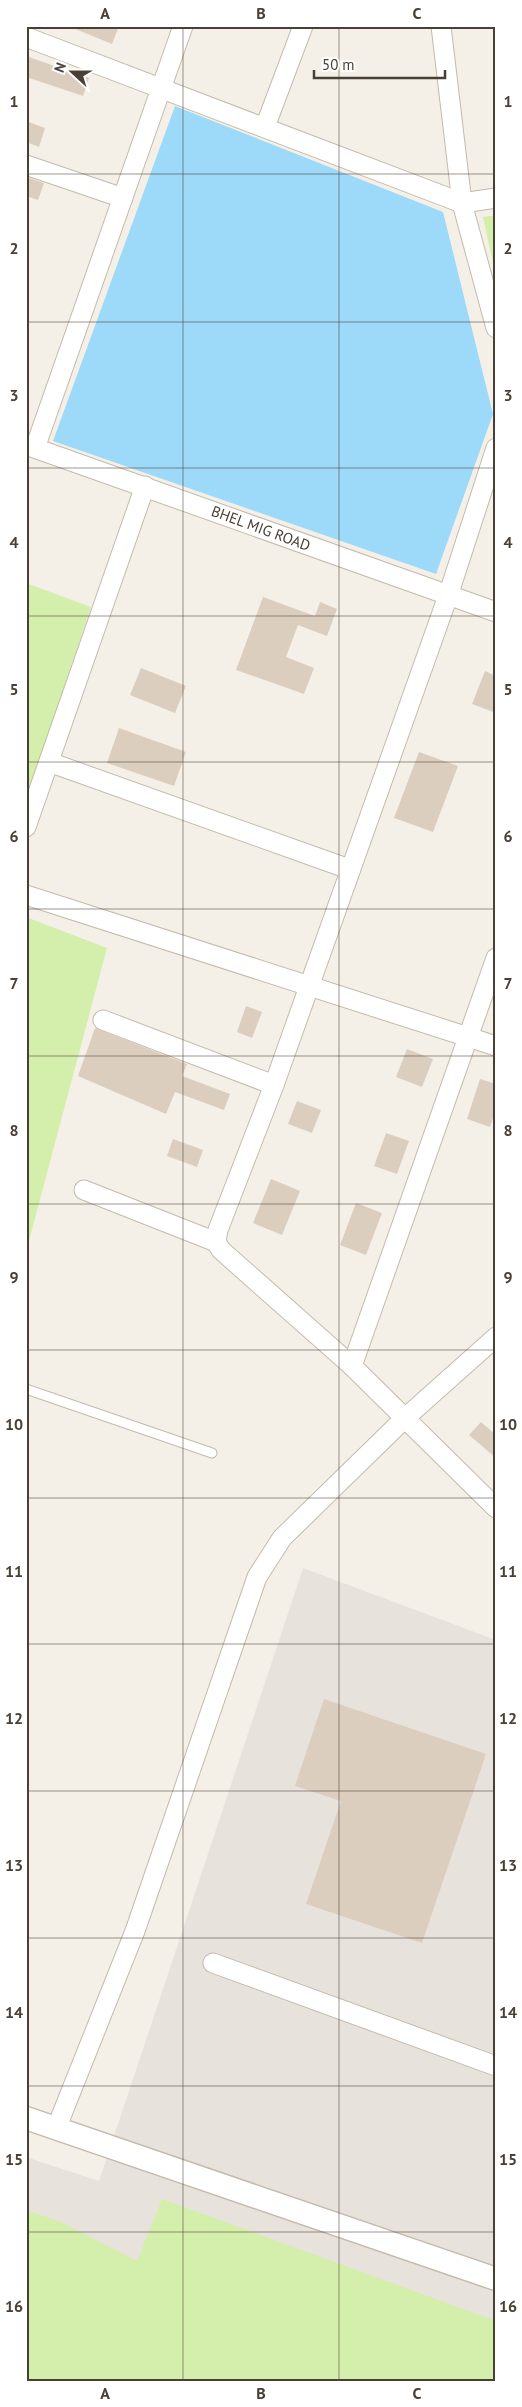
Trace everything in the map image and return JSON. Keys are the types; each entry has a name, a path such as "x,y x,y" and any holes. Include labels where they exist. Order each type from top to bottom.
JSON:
{"street":[{"path":"31,447 123,198 183,26"},
{"path":"265,127 303,26"},
{"path":"441,26 462,203 496,328"},
{"path":"26,37 462,203 496,198"},
{"path":"26,165 123,198"},
{"name":"BHEL MIG ROAD","path":"31,447 496,612"},
{"path":"216,1242 218,1230 274,1085 349,869 448,596 496,448"},
{"path":"26,827 145,486"},
{"path":"49,762 349,869"},
{"path":"26,895 496,1046"},
{"path":"352,1366 496,958"},
{"path":"103,1020 274,1085"},
{"path":"84,1190 216,1242 221,1250 352,1366 496,1508"},
{"path":"56,2129 135,1931 257,1577 282,1538 404,1418 496,1337"},
{"path":"213,1963 496,2066"},
{"path":"26,2118 496,2279"}],"lane":[{"path":"26,1389 212,1453"}],"shaded area":[{"path":"303,1568 496,1640 496,2381 26,2381 26,2157 99,2181"}],"green space":[{"path":"496,215 496,277 483,217"},
{"path":"26,583 91,607 26,800"},
{"path":"26,917 107,948 26,1252"},
{"path":"162,2199 496,2321 496,2381 26,2381 26,2210 61,2222 137,2261"}],"water":[{"path":"175,106 443,212 493,414 436,574 53,441"}],"building":[{"path":"68,26 119,26 112,44"},
{"path":"26,56 89,78 83,96 26,77"},
{"path":"26,121 45,128 39,147 26,142"},
{"path":"26,177 44,183 38,200 26,196"},
{"path":"263,597 315,616 320,602 337,609 327,636 298,625 286,657 314,668 304,694 236,670"},
{"path":"141,668 186,686 175,713 130,695"},
{"path":"485,671 496,676 496,713 472,704"},
{"path":"119,728 186,752 174,786 107,763"},
{"path":"419,752 458,766 433,832 394,818"},
{"path":"246,1006 262,1012 252,1038 237,1032"},
{"path":"95,1028 187,1064 182,1076 230,1094 224,1110 175,1092 166,1114 78,1076"},
{"path":"407,1049 433,1059 422,1087 396,1077"},
{"path":"480,1079 496,1084 496,1109 490,1127 467,1119"},
{"path":"297,1101 321,1110 312,1133 288,1124"},
{"path":"386,1133 409,1141 397,1174 374,1166"},
{"path":"173,1139 203,1150 197,1167 167,1156"},
{"path":"271,1179 300,1191 282,1235 253,1223"},
{"path":"356,1203 382,1213 366,1255 340,1245"},
{"path":"481,1422 496,1435 496,1458 469,1435"},
{"path":"324,1699 486,1754 422,1943 306,1904 341,1801 295,1786"}]}
